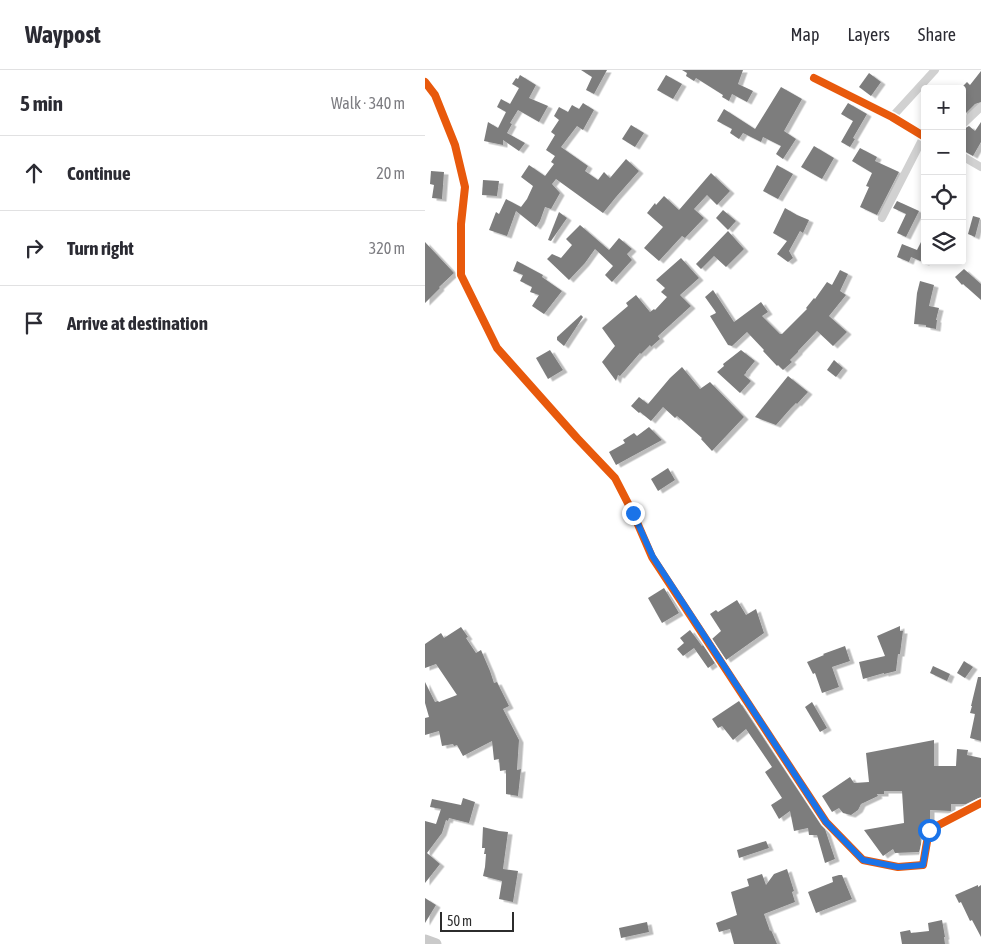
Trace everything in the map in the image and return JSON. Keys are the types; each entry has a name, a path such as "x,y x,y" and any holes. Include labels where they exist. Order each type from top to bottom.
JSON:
{"street":[{"path":"892,117 935,70"},
{"path":"814,78 892,117 921,134"},
{"path":"425,82 435,95 455,145 465,187 461,224 461,275 497,348 615,478 653,557 826,822 863,860 898,867 923,865 929,830 981,803"},
{"path":"966,122 981,106"},
{"path":"882,218 921,142"},
{"path":"966,158 981,167"},
{"path":"425,940 436,944"}],"building":[{"path":"581,70 607,70 594,94 586,90 592,77"},
{"path":"682,70 743,70 738,84 753,91 747,102 732,94 729,101 696,78 694,81 686,76 687,73"},
{"path":"981,71 981,102 975,104 966,113 966,85 964,85 967,82 970,85"},
{"path":"869,73 881,82 871,96 859,87"},
{"path":"520,75 536,85 529,98 548,106 539,122 518,110 510,123 512,124 507,133 525,143 519,151 503,140 503,145 484,141 488,122 498,128 506,112 497,107 501,99 510,104 519,88 512,84"},
{"path":"666,75 682,84 673,99 657,90"},
{"path":"781,87 802,99 784,131 796,139 783,159 776,154 781,146 763,137 761,142 743,133 739,139 730,133 732,129 717,121 724,109 755,129"},
{"path":"583,103 594,110 583,130 577,126 561,147 588,166 585,171 598,180 604,172 610,178 626,159 639,171 603,213 556,179 552,184 560,193 551,209 545,207 536,227 516,211 507,236 489,230 496,212 499,214 506,199 521,207 527,199 533,186 521,177 529,165 545,176 554,164 551,162 555,156 546,150 555,135 551,132 559,120 554,116 559,107 568,112 572,105 579,109"},
{"path":"848,103 867,114 850,147 841,142 853,121 841,114"},
{"path":"981,122 981,142 973,156 966,152 966,128 969,126 975,131"},
{"path":"631,125 644,133 635,147 622,139"},
{"path":"814,146 834,158 822,179 801,167"},
{"path":"860,148 877,157 875,161 899,172 877,215 860,207 869,187 866,186 872,173 852,161"},
{"path":"777,165 793,174 778,199 763,191"},
{"path":"431,171 444,172 442,199 432,198 434,185 430,184"},
{"path":"711,173 730,191 717,205 707,195 694,209 704,218 685,238 682,236 659,261 644,248 663,227 647,213 664,196 679,210"},
{"path":"483,180 499,181 497,196 482,195"},
{"path":"897,201 919,211 906,237 897,233 906,214 893,208"},
{"path":"785,208 809,220 803,233 800,231 789,251 793,258 788,262 777,254 787,241 773,233"},
{"path":"723,210 736,221 728,230 716,218"},
{"path":"559,212 567,218 551,241 548,240"},
{"path":"973,216 980,218 975,237 968,234"},
{"path":"580,225 609,250 619,238 632,249 627,254 632,260 612,282 605,275 613,266 595,249 569,280 547,259 552,254 561,258 572,245 566,239"},
{"path":"728,231 744,249 726,267 714,256 701,269 696,264"},
{"path":"425,242 454,273 425,303"},
{"path":"921,242 921,261 911,257 909,262 897,257 902,244 917,250"},
{"path":"681,258 699,278 680,295 691,306 658,336 660,339 640,353 620,376 618,375 616,381 602,362 615,346 602,328 628,306 626,303 636,295 650,312 655,310 667,297 661,292 665,288 656,280"},
{"path":"517,261 543,275 542,277 562,291 544,314 532,306 539,295 530,292 532,287 520,281 523,275 513,271"},
{"path":"964,269 981,284 981,300 955,277"},
{"path":"840,270 848,274 840,291 846,295 829,316 847,332 833,346 817,331 790,360 792,362 783,370 777,366 747,332 732,346 728,345 710,316 716,313 705,297 713,290 734,322 761,302 768,312 762,316 782,334 807,309 827,282 832,285"},
{"path":"920,281 934,285 929,306 939,308 936,329 926,327 926,325 914,324"},
{"path":"581,315 583,317 564,346 557,340 557,337"},
{"path":"550,350 563,370 548,379 536,358"},
{"path":"741,350 755,361 744,375 751,381 740,393 717,372 724,366 723,364"},
{"path":"834,360 843,368 836,377 827,370"},
{"path":"682,367 700,389 710,382 744,417 712,451 702,438 677,416 675,418 663,407 651,421 631,406 639,397 648,404"},
{"path":"788,376 808,392 776,425 755,417"},
{"path":"649,427 662,440 616,465 609,452 625,443 623,440 634,433 637,436"},
{"path":"668,468 675,480 658,491 651,479"},
{"path":"664,588 679,613 662,623 648,598"},
{"path":"737,600 746,615 756,609 764,633 726,660 712,639 721,631 710,614 716,610 718,612"},
{"path":"900,626 900,631 903,631 896,671 863,679 859,662 885,656 877,636"},
{"path":"461,627 476,653 481,650 494,683 497,682 509,706 503,709 519,740 517,770 521,769 518,796 506,794 506,770 500,771 499,759 494,760 492,741 463,756 457,745 442,746 439,731 425,735 425,718 429,717 425,703 425,682 435,702 457,695 436,664 425,668 425,644 441,633 444,638"},
{"path":"690,630 715,663 708,668 694,648 683,656 677,649 684,643 680,638"},
{"path":"845,646 850,661 832,667 839,687 822,693 815,673 813,674 807,662"},
{"path":"964,661 973,667 965,678 957,673"},
{"path":"933,666 950,674 947,681 930,673"},
{"path":"978,677 981,677 981,741 970,738 975,714 970,713"},
{"path":"739,701 825,829 835,859 825,863 817,835 809,835 808,828 794,831 790,811 779,819 771,805 782,798 765,772 772,767 746,729 733,740 722,726 718,728 712,719"},
{"path":"812,702 827,728 820,732 805,707"},
{"path":"934,740 934,766 956,766 957,749 968,750 967,755 981,758 981,797 966,804 951,804 951,811 930,810 930,823 920,826 921,845 919,852 895,853 893,849 883,856 864,830 904,823 902,791 884,791 884,794 877,794 878,796 861,804 858,810 851,815 843,813 839,808 832,812 822,796 850,777 854,783 869,782 866,753"},
{"path":"463,798 475,802 469,823 449,818 448,821 446,820 442,833 427,853 440,864 425,883 425,821 436,824 441,809 430,807 432,799 461,805"},
{"path":"483,827 508,832 503,869 518,871 513,902 499,899 502,881 483,876 486,854 484,854 485,848 482,848"},
{"path":"766,841 769,848 739,858 737,850"},
{"path":"787,869 794,891 792,892 795,902 764,914 777,944 734,944 730,929 719,932 716,923 737,915 731,892 749,886 747,879 762,874 766,885 774,874"},
{"path":"842,875 852,899 816,913 808,892 833,882 832,877"},
{"path":"978,885 978,887 981,885 981,937 955,895"},
{"path":"425,898 436,905 425,923"},
{"path":"942,920 945,944 902,944 900,932 910,930 911,933 929,931 928,923"},
{"path":"647,922 649,932 621,938 619,928"}],"cycle path":[{"path":"814,78 892,117 921,135"},
{"path":"425,82 435,95 455,145 465,187 461,224 461,275 497,348 615,478 652,557 826,822 863,860 898,867 923,865 929,830 981,803"}],"route":[{"path":"633,513 653,557 826,822 863,860 898,867 923,865 929,830"}]}
